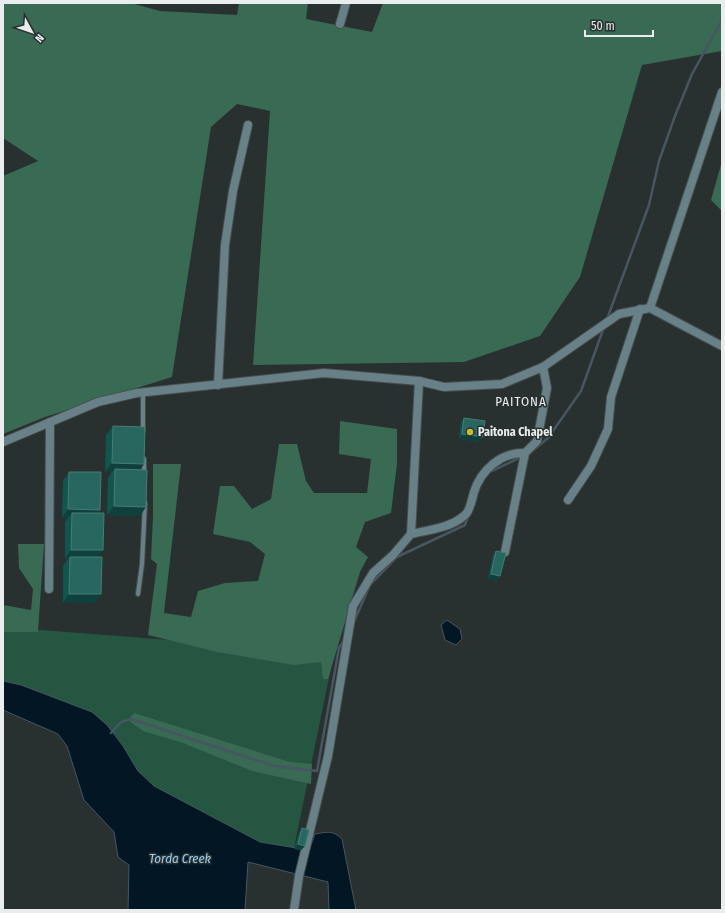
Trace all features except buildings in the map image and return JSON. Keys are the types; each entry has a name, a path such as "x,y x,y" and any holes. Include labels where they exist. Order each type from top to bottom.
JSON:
{"street":[{"path":"340,24 346,3"},
{"path":"650,308 722,92"},
{"path":"218,385 225,245 233,191 248,125"},
{"path":"3,442 98,402 143,393 324,373 419,381 444,387 502,384 543,367 619,314 640,309 650,308 722,346"},
{"path":"568,500 591,466 608,429 611,397 640,309"},
{"path":"505,552 525,453 537,441 547,388 543,367"},
{"path":"294,910 299,876 328,756 353,606 373,573 393,556 411,534 419,381"},
{"path":"49,588 50,422"},
{"path":"411,534 454,523 467,514 476,485 483,472 496,461 514,453 525,453"}],"lane":[{"path":"143,393 143,437"},
{"path":"143,452 145,480"},
{"path":"138,594 142,556 145,496"}],"green space":[{"path":"3,3 131,3 160,11 237,15 239,3 308,3 306,19 372,32 383,3 722,3 722,51 642,65 580,277 540,336 464,362 253,365 270,111 237,104 211,127 172,377 45,417 3,434 3,176 38,161 3,138"},
{"path":"722,161 722,211 711,200"},
{"path":"340,421 397,429 397,464 391,513 365,522 356,547 368,557 360,572 328,679 323,679 321,662 294,665 217,652 148,635 157,564 151,559 153,464 181,464 164,613 191,617 198,591 225,583 258,581 265,554 250,542 213,534 220,486 234,486 252,509 271,499 279,444 297,444 306,481 314,493 367,493 371,459 339,454"},
{"path":"18,544 44,544 38,632 3,632 3,605 31,610 33,589 19,568"},
{"path":"3,627 334,653 294,848 260,842 154,786 138,771 123,746 107,725 92,712 21,685 3,681"},
{"path":"134,713 290,762 312,764 311,784 252,771 183,743 143,731 128,720"}],"water":[{"path":"447,620 460,629 462,639 456,645 445,640 441,625"},
{"name":"Torda Creek","path":"3,681 21,685 92,712 107,725 123,746 138,771 154,786 260,842 309,850 315,834 330,832 336,834 342,839 356,910 329,910 328,882 248,862 245,910 128,910 129,865 118,857 114,832 84,800 67,746 58,734 3,710"}],"waterway":[{"path":"607,319 649,205 659,161 675,116 692,74 722,20"},
{"path":"531,452 548,438 581,391 604,327"},
{"path":"488,473 521,457"},
{"path":"353,624 370,585 397,557 465,525 468,516"},
{"path":"111,733 121,722 131,719 274,766 317,771 339,648 345,639"}],"place":[{"name":"Paitona Chapel","path":"470,432"}],"district":[{"name":"PAITONA","path":"521,401"}]}
